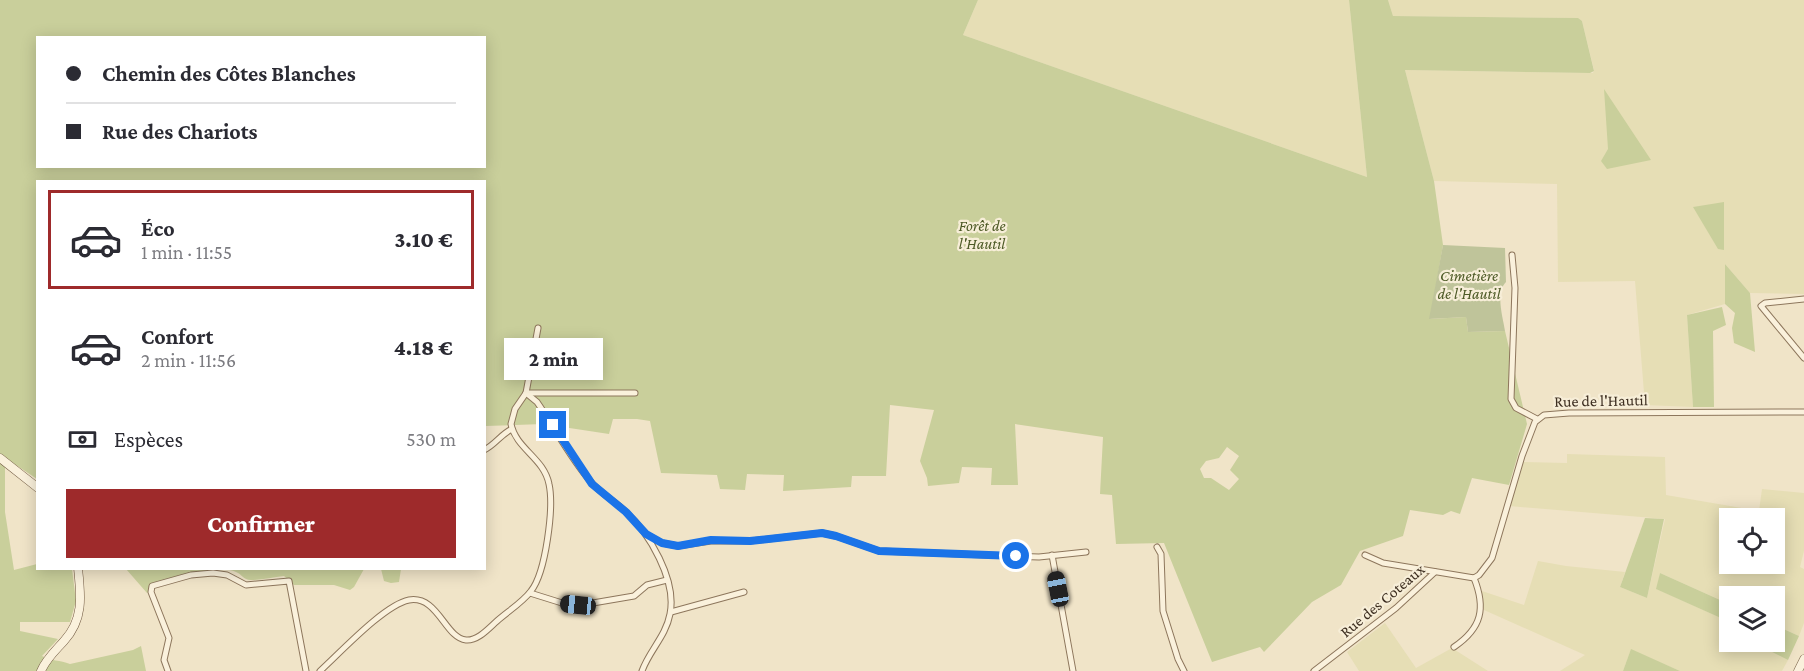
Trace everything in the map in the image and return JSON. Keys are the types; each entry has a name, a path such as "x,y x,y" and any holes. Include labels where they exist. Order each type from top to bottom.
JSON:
{"main road":[{"path":"0,458 36,486"},
{"path":"41,671 46,661 71,634 79,618 81,599 78,570"},
{"path":"1798,671 1804,659"}],"street":[{"path":"1512,255 1515,288 1511,399 1516,408 1537,419"},
{"path":"1804,299 1765,303 1761,307 1804,358"},
{"path":"320,671 382,615 399,603 411,600 422,601 457,636 466,640 478,637 530,593 545,552 549,481 542,466 520,444 511,424 515,409 526,393 538,328"},
{"path":"526,393 635,393"},
{"path":"526,393 537,402 592,484 626,512 646,534 656,552 667,580 671,612 665,631 642,671"},
{"name":"Rue de l'Hautil","path":"1474,578 1492,558 1522,456 1537,419 1544,415 1804,412"},
{"path":"486,449 512,429"},
{"path":"646,534 662,543 678,546 711,540 750,541 822,533 879,551 1039,557 1086,552"},
{"path":"1157,547 1161,554 1163,611 1184,671"},
{"path":"1052,555 1073,671"},
{"path":"1365,555 1383,563 1435,572"},
{"name":"Rue des Coteaux","path":"1314,671 1396,609 1435,572 1474,578"},
{"path":"168,671 164,660 169,638 151,592 152,586 191,575 213,573 227,575 246,585 289,581 306,671"},
{"path":"1454,646 1476,624 1482,609 1479,590 1474,578"},
{"path":"530,593 562,603 586,604 634,596 647,585 667,580"},
{"path":"671,612 744,592"}],"shaded area":[{"path":"978,0 1349,0 1367,177 963,35"},
{"path":"1388,0 1804,0 1804,294 1750,293 1725,264 1725,304 1687,315 1693,407 1645,405 1635,281 1558,282 1557,184 1434,181 1405,70 1593,73 1582,21 1575,18 1393,16"},
{"path":"1567,454 1665,457 1666,495 1742,508 1719,508 1719,574 1785,574 1785,508 1759,508 1762,489 1804,493 1804,551 1800,567 1804,569 1804,623 1799,636 1785,630 1785,586 1719,586 1719,600 1660,573 1657,589 1719,617 1719,652 1772,652 1788,660 1782,671 1680,671 1631,650 1623,671 1560,671 1585,655 1484,610 1479,590 1524,605 1538,561 1625,572 1620,587 1647,598 1665,519 1509,506 1523,462 1567,463"},
{"path":"1385,623 1416,668 1452,648 1488,671 1359,671 1347,652"}],"green space":[{"name":"Forêt de l'Hautil","path":"0,0 978,0 963,35 1367,177 1349,0 1388,0 1393,16 1578,18 1582,21 1594,71 1590,73 1405,70 1434,181 1443,245 1430,319 1466,317 1468,332 1505,331 1527,424 1509,485 1472,478 1460,514 1451,511 1443,515 1410,510 1403,536 1360,551 1341,585 1312,602 1264,652 1260,647 1212,662 1164,543 1116,544 1112,495 1100,494 1103,437 1015,424 1018,485 991,485 992,468 962,467 959,483 928,486 920,461 934,410 890,405 886,476 852,476 851,487 783,491 784,475 747,474 745,490 720,489 717,475 661,473 650,421 613,419 609,434 543,424 486,426 486,180 36,180 36,478 16,465 5,468 5,512 14,570 36,564 36,570 72,570 76,601 70,622 20,622 20,631 58,639 42,656 70,664 133,650 141,646 146,671 0,671","holes":["1227,447 1239,456 1230,470 1239,479 1229,490 1211,478 1204,478 1200,469 1206,461 1219,458"]},
{"path":"1604,89 1651,160 1607,169 1601,161 1608,149"},
{"path":"1724,202 1724,250 1718,249 1693,207"},
{"name":"Cimetière de l'Hautil","path":"1443,245 1505,248 1506,282 1500,299 1505,331 1468,332 1466,317 1429,319"},
{"path":"1725,264 1750,293 1755,352 1734,343 1732,328 1735,313 1725,304"},
{"path":"1722,307 1726,325 1713,331 1714,407 1693,407 1687,315"},
{"path":"1645,518 1664,519 1647,598 1620,587"},
{"path":"127,570 216,570 165,583 147,593"},
{"path":"227,570 363,570 350,590 334,585 294,585 284,576 248,580 236,572"},
{"path":"381,570 401,570 399,582 384,581"},
{"path":"1660,573 1719,600 1719,617 1656,589"},
{"path":"1785,630 1799,636 1788,660 1772,652 1785,652"},
{"path":"1631,649 1680,671 1623,671"}],"route":[{"path":"553,425 592,484 626,512 646,534 662,543 678,546 711,540 750,541 822,533 860,543 879,551 1016,556"}]}
